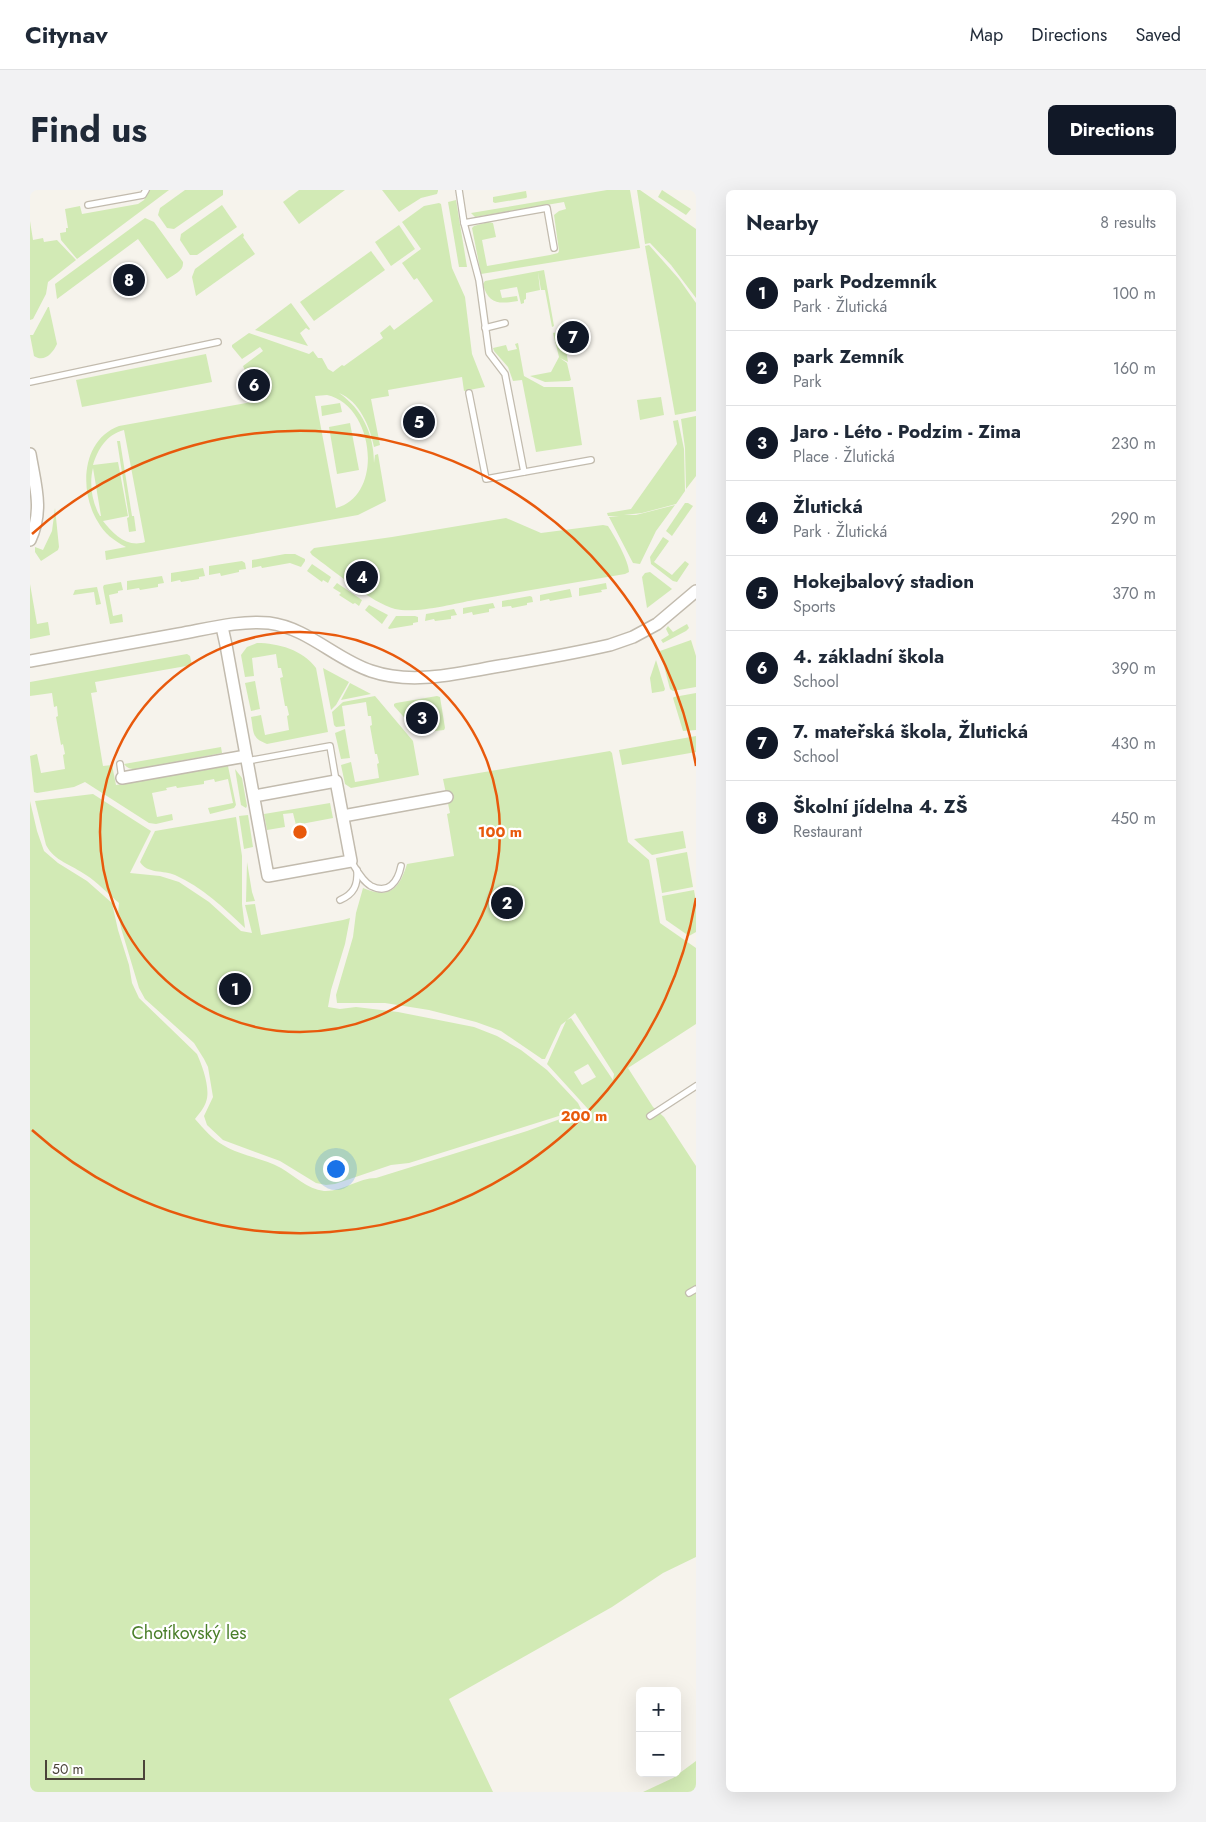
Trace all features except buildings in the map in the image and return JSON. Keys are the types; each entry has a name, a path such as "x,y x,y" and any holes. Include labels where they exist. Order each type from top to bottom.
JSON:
{"street":[{"path":"30,454 38,502 36,527 30,540"},
{"path":"30,660 222,627 262,623 282,626 313,638 357,665 385,675 413,678 433,677 610,646 633,637 657,624 695,595"},
{"path":"222,627 268,876 354,866 336,781 254,796"},
{"path":"122,778 247,759"},
{"path":"343,816 447,797"}],"lane":[{"path":"88,205 143,195 146,190"},
{"path":"459,190 464,222 479,280 489,353 505,374 524,472"},
{"path":"464,222 547,208 554,248"},
{"path":"485,328 505,323"},
{"path":"30,382 218,342"},
{"path":"469,393 486,479 591,460"},
{"path":"247,759 330,746 336,781"},
{"path":"120,764 122,778"},
{"path":"354,866 372,886 382,888 391,886 395,882 399,877 401,866"},
{"path":"340,900 355,890 358,880 354,866"},
{"path":"650,1116 696,1086"},
{"path":"689,1293 696,1289"}],"green space":[{"path":"150,190 169,190 77,259 61,240 60,233 66,232 66,228 68,228 65,209 80,206 82,214 138,204 144,200"},
{"path":"185,190 223,190 223,195 174,229 167,228 158,215 160,208"},
{"path":"299,190 345,190 299,224 283,202"},
{"path":"382,190 438,191 437,194 421,198 399,212"},
{"path":"607,190 630,190 640,248 481,274 472,228 474,226 488,222 493,223 496,237 482,240 487,266 550,255 559,251 554,215 566,209 564,202 475,217 471,213"},
{"path":"637,190 640,190 696,229 696,298 671,265 650,243 645,244"},
{"path":"662,190 691,209 686,215 658,197"},
{"path":"526,191 526,198 493,202 493,197"},
{"path":"456,200 467,267 459,267 448,202"},
{"path":"441,204 452,268 465,297 472,354 485,387 464,391 462,377 388,390 389,396 371,399 380,445 374,447 370,431 358,408 339,393 354,407 369,432 374,463 375,455 378,454 386,501 358,515 106,560 105,551 126,547 103,530 92,510 88,496 87,468 97,443 106,433 119,426 258,401 243,366 263,351 260,347 242,359 232,347 232,345 249,333 309,354 313,351 318,358 322,358 328,369 333,372 383,338 380,333 390,325 394,330 433,301 417,278 414,280 402,263 421,249 402,222 424,206","holes":["327,395 343,402 355,415 363,432 368,450 367,469 362,486 352,500 336,508 315,396","124,430 145,542 132,543 121,539 103,521 128,516 118,462 93,465 97,453 104,443 118,432","93,468 101,516 93,499"]},
{"path":"222,205 237,227 197,255 190,255 180,240 181,234"},
{"path":"145,218 154,222 183,262 180,270 167,279 138,239 57,299 55,284"},
{"path":"30,221 33,240 43,238 44,242 57,240 76,260 48,282 46,294 33,319 30,320"},
{"path":"399,225 415,249 391,266 375,242"},
{"path":"243,233 243,237 255,254 196,296 192,277 195,269"},
{"path":"649,245 679,279 696,303 696,411 675,415 645,246"},
{"path":"371,251 385,270 314,321 300,302"},
{"path":"544,270 554,326 552,327 545,290 541,290 538,272 540,290 526,293 524,303 521,304 517,287 500,290 502,298 517,296 518,301 506,303 496,302 485,291 483,284 485,281"},
{"path":"291,303 310,329 306,328 300,333 308,346 255,330"},
{"path":"48,307 57,344 48,356 38,358 34,356 30,335 33,335"},
{"path":"563,331 568,362 560,358 567,363 571,380 545,382 530,376 551,372 559,357 553,333"},
{"path":"518,343 524,376 544,387 573,387 582,445 536,452 522,380 513,381 508,367 493,348 506,345 508,351 517,349 515,344"},
{"path":"206,354 212,382 82,407 76,380"},
{"path":"661,397 664,415 640,420 637,400"},
{"path":"340,403 342,412 322,416 321,406"},
{"path":"696,416 696,476 686,489 685,448 681,419"},
{"path":"678,420 684,449 685,491 676,504 642,513 624,515 636,515 675,505 656,531 640,564 633,563 609,517 619,516 608,516 607,513 631,509 677,444 673,421"},
{"path":"350,423 359,470 337,474 329,427"},
{"path":"117,441 120,441 136,531 129,532 127,518 129,517"},
{"path":"685,503 693,506 672,536 666,531"},
{"path":"55,508 59,547 58,550 41,561 35,552 35,547 43,550 52,531"},
{"path":"506,518 541,533 603,525 608,526 624,555 629,572 434,608 403,610 386,606 375,600 341,577 310,552 314,548"},
{"path":"663,537 669,541 654,562 672,575 685,561 689,564 677,582 651,564 650,557"},
{"path":"295,554 305,559 305,561 301,567 290,563 252,568 252,560"},
{"path":"242,561 245,563 246,569 239,570 239,572 221,576 220,573 209,575 209,566"},
{"path":"312,564 331,577 328,583 323,580 322,582 307,571"},
{"path":"203,568 205,576 199,577 199,579 171,582 171,573"},
{"path":"650,572 672,589 647,608 642,577 645,573"},
{"path":"162,576 164,583 158,584 158,587 127,590 127,581"},
{"path":"121,582 123,590 109,595 113,616 122,614 123,622 110,624 103,587 104,585"},
{"path":"337,583 362,600 359,606 339,595 341,593 333,588"},
{"path":"606,583 607,589 601,590 602,592 579,596 579,588"},
{"path":"30,584 37,624 48,622 50,635 30,639"},
{"path":"97,587 101,604 96,605 94,592 73,595 75,590"},
{"path":"570,589 572,597 540,601 540,595"},
{"path":"530,596 533,602 527,603 527,605 512,608 511,606 502,607 502,601"},
{"path":"493,603 495,608 489,609 489,612 473,615 472,612 463,614 463,608"},
{"path":"369,605 388,615 382,624 365,610"},
{"path":"454,609 457,615 451,616 451,619 425,621 426,614"},
{"path":"396,616 415,616 418,617 418,622 413,623 413,625 389,629"},
{"path":"687,624 689,628 686,631 663,643 661,640 669,635 666,629 668,626 673,632"},
{"path":"691,640 696,656 696,687 673,691 670,689 660,651"},
{"path":"257,643 273,644 290,649 304,656 316,668 328,732 267,744 256,737 251,717 261,715 265,735 289,730 287,716 289,715 287,706 285,706 280,678 283,677 281,668 278,668 276,654 252,658 254,676 245,677 241,655 247,647"},
{"path":"187,654 190,656 192,665 95,682 97,692 91,693 103,766 112,765 116,785 228,766 236,805 234,808 210,814 208,808 233,803 228,779 215,782 214,779 204,781 204,784 177,788 176,786 152,793 157,817 172,814 173,820 156,824 149,823 85,782 74,787 34,792 30,756 37,754 41,773 65,769 63,755 65,754 63,744 61,745 56,717 58,716 57,706 54,707 52,693 30,696 30,682"},
{"path":"656,660 665,689 664,691 652,693 650,678"},
{"path":"323,668 349,682 336,705 331,710"},
{"path":"255,681 260,709 251,711 245,683"},
{"path":"350,683 371,694 341,700"},
{"path":"696,693 696,730 683,731 673,698"},
{"path":"375,696 413,741 419,775 351,788 345,784 341,765 351,762 355,782 379,778 377,764 379,763 377,754 375,754 370,726 372,725 371,716 368,716 366,702 342,706 345,726 336,727 332,712 343,702"},
{"path":"440,697 444,730 418,733 394,706 396,703"},
{"path":"345,729 350,758 341,759 335,733"},
{"path":"696,736 696,752 622,765 619,750"},
{"path":"221,747 222,753 143,768 130,769 124,764"},
{"name":"Chotíkovský les","path":"610,751 612,753 628,842 649,860 660,923 696,948 696,1024 628,1068 653,1107 664,1117 696,1166 696,1557 663,1573 612,1607 449,1699 493,1792 30,1792 30,801 44,851 58,863 87,881 112,903 132,983 139,998 197,1054 205,1077 207,1097 204,1106 195,1119 219,1143 230,1149 281,1168 312,1188 331,1191 527,1131 588,1109 547,1064 566,1021 561,1025 545,1059 542,1059 501,1031 476,1022 429,1010 385,1003 337,1003 336,995 353,937 356,913 363,888 380,893 392,890 400,880 407,864 454,856 447,814 450,813 443,779","holes":["575,1013 614,1074 613,1080 571,1018 567,1020","588,1064 596,1077 582,1085 574,1072"]},
{"path":"235,769 242,778 246,808 241,805"},
{"path":"93,794 151,831 130,873 160,876 179,882 209,902 241,931 252,933 245,905 255,904 261,935 350,918 328,1007 340,1009 356,1007 398,1012 474,1027 497,1036 521,1050 547,1070 578,1103 581,1109 409,1163 391,1165 335,1184 326,1185 316,1183 280,1161 223,1140 207,1125 204,1116 213,1097 208,1067 204,1059 194,1043 145,999 139,988 121,928 118,914 119,903 81,871 58,859 46,845 35,801"},
{"path":"330,803 333,818 296,825 293,813 283,814 285,827 267,830 264,814"},
{"path":"248,815 253,847 244,849 239,816"},
{"path":"236,817 242,856 242,904 245,928 221,906 185,880 171,873 151,870 140,862 155,831"},
{"path":"683,831 686,848 652,855 634,839"},
{"path":"687,852 693,887 662,893 656,858"},
{"path":"247,862 255,901 246,902"},
{"path":"694,890 696,932 689,936 666,920 662,896"},
{"path":"696,1761 696,1792 643,1792 674,1777 681,1777 681,1772"}],"place":[{"name":"Školní jídelna 4. ZŠ","path":"129,280"},
{"name":"7. mateřská škola, Žlutická","path":"573,337"},
{"name":"4. základní škola","path":"254,385"},
{"name":"Hokejbalový stadion","path":"419,422"},
{"name":"Žlutická","path":"362,577"},
{"name":"Jaro - Léto - Podzim - Zima","path":"422,718"},
{"name":"park Zemník","path":"507,903"},
{"name":"park Podzemník","path":"235,989"}]}
